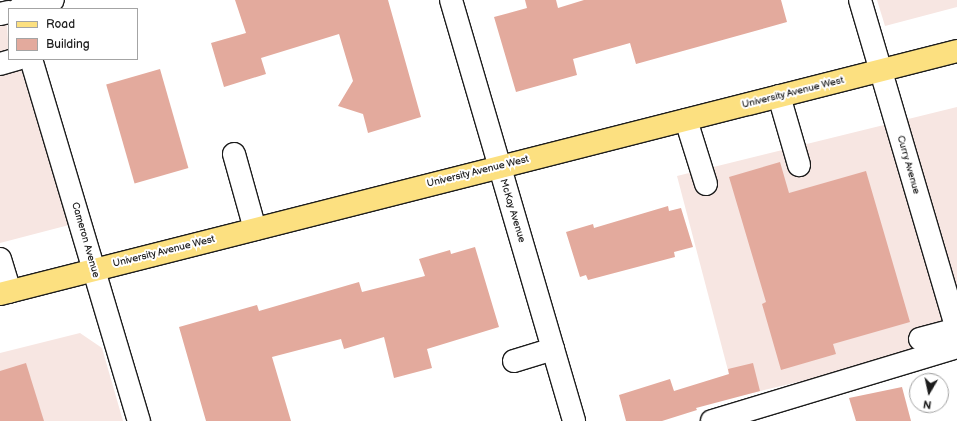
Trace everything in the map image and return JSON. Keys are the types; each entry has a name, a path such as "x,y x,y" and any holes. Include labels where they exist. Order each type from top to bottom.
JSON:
{"main road":[{"name":"University Avenue West","path":"5,292 957,51"}],"street":[{"path":"22,8 53,0"},
{"name":"McKay Avenue","path":"451,0 574,421"},
{"name":"Curry Avenue","path":"860,0 957,329"},
{"path":"0,64 14,60"},
{"name":"Cameron Avenue","path":"31,60 139,421"},
{"path":"779,96 799,165"},
{"path":"686,120 706,184"},
{"path":"234,154 255,229"},
{"path":"0,258 5,292"},
{"path":"920,339 957,329"},
{"path":"712,421 749,416 957,347"},
{"path":"514,361 553,349"}],"shaded area":[{"path":"877,0 957,0 957,7 885,26"},
{"path":"7,23 8,60 18,60 69,225 0,243 0,25"},
{"path":"957,107 957,339 946,347 735,397 677,176"},
{"path":"80,333 102,348 123,421 0,421 0,353"}],"building":[{"path":"235,0 388,0 421,117 368,133 363,114 338,106 353,81 339,34 261,58 266,74 224,87 211,43 246,33"},
{"path":"525,0 556,0 558,8 584,0 781,0 787,22 636,64 630,43 573,59 577,75 516,92 494,17 527,8"},
{"path":"160,69 188,168 135,183 106,84"},
{"path":"780,162 789,193 866,171 910,322 833,344 836,354 781,370 762,304 766,302 729,177"},
{"path":"668,206 669,211 681,208 693,247 674,252 675,257 588,280 586,275 580,277 566,232 593,224 594,228"},
{"path":"475,247 499,327 427,349 432,368 394,378 384,337 344,349 341,339 272,357 291,421 206,421 179,327 257,305 259,311 359,282 362,292 425,276 419,259 450,250 451,254"},
{"path":"26,363 44,421 0,421 0,371"},
{"path":"753,363 760,391 696,408 697,410 662,421 626,421 619,395 670,379 674,391 729,374 728,369"},
{"path":"902,387 911,421 856,421 849,398"}]}
